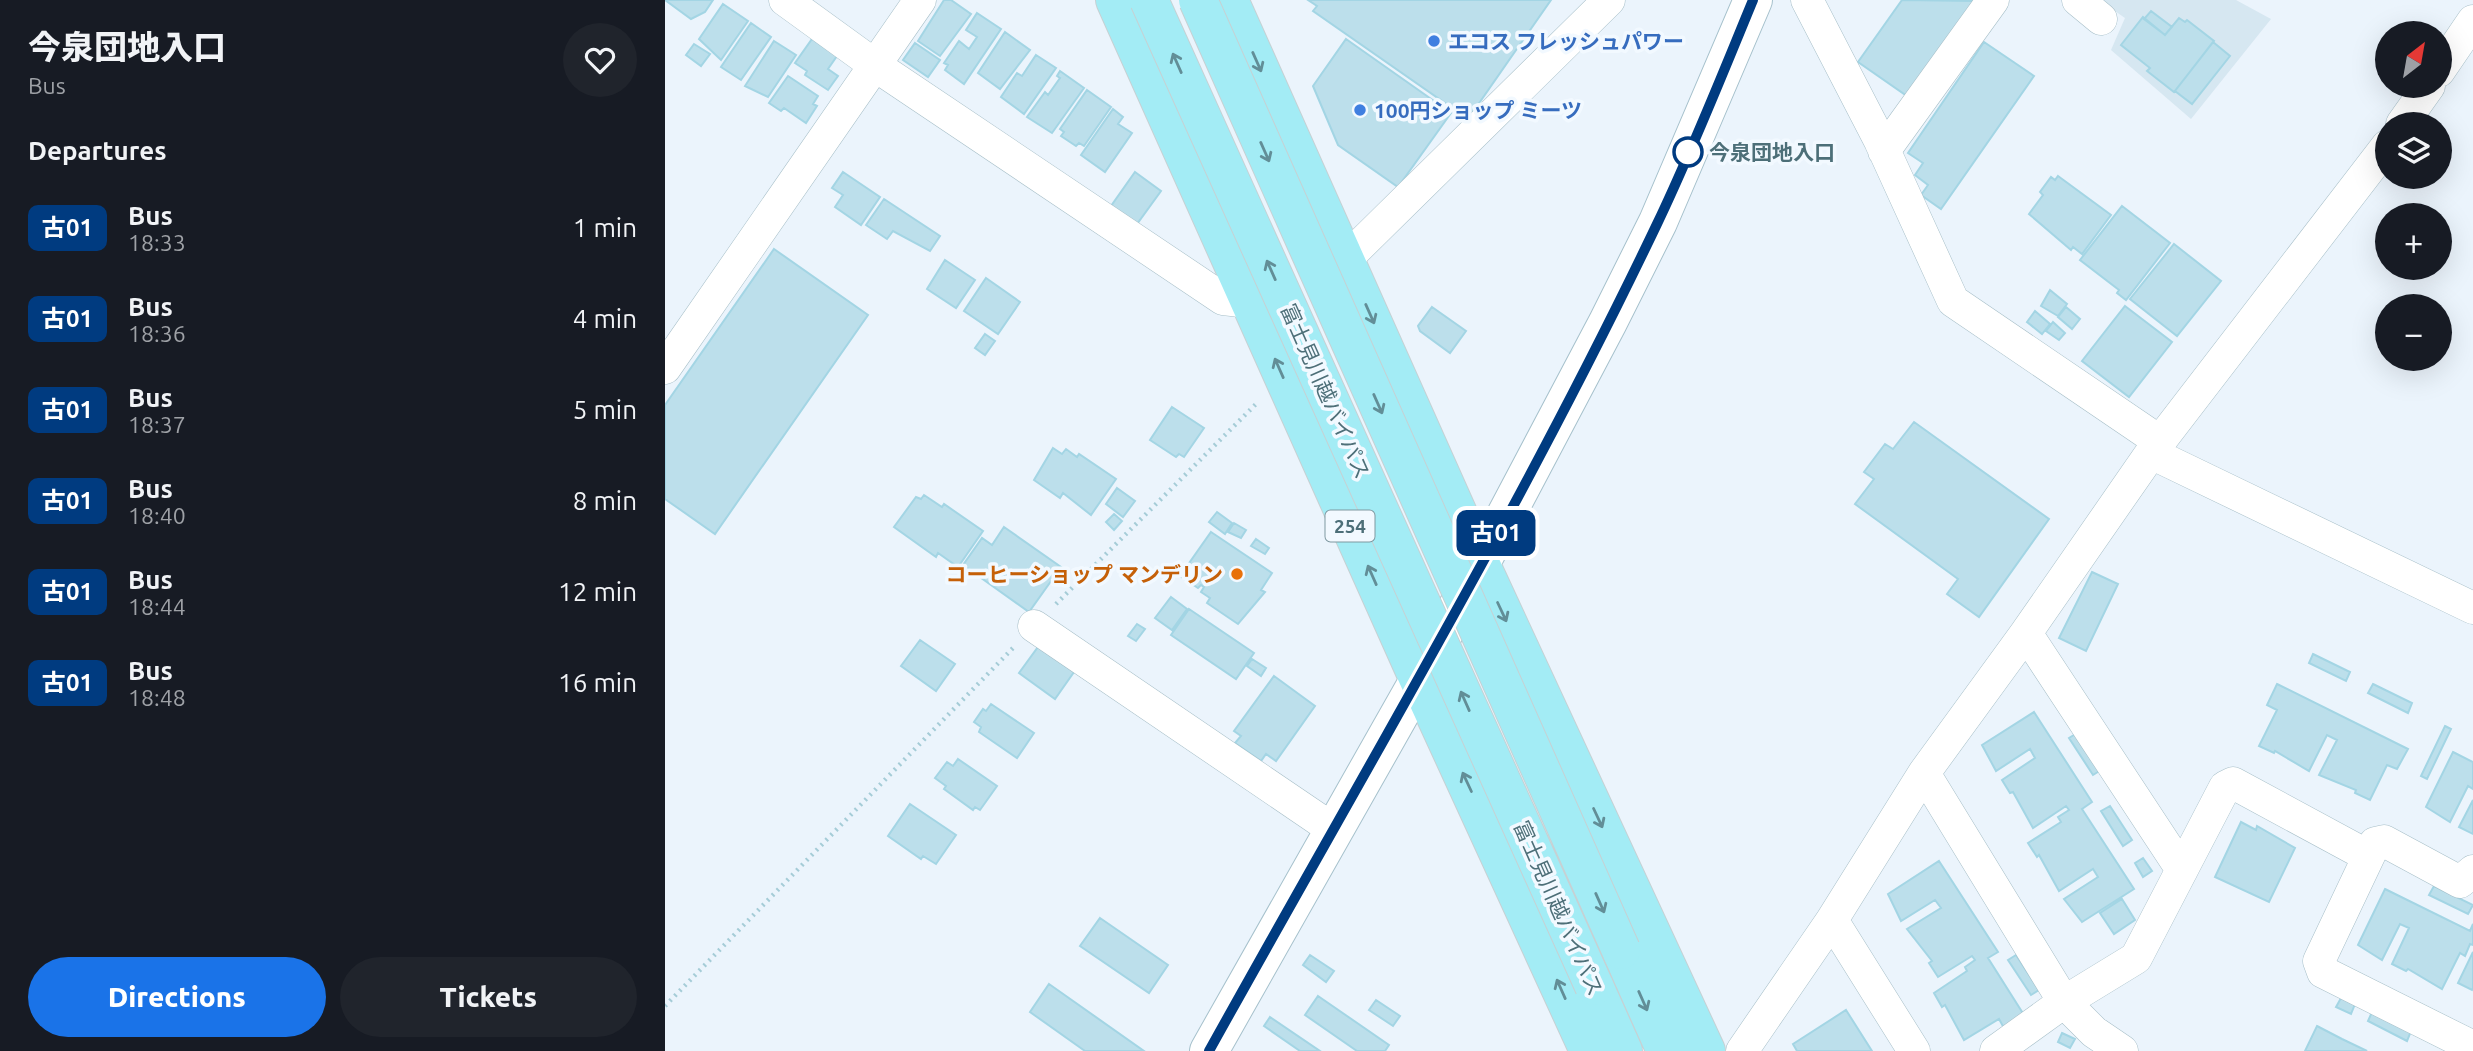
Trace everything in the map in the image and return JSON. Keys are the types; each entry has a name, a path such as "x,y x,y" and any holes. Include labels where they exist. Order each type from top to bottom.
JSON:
{"highway":[{"name":"254","path":"1115,0 1419,680 1590,1051"},
{"name":"富士見川越バイパス","path":"1149,0 1623,1051"},
{"name":"富士見川越バイパス","path":"1198,0 1666,1051"},
{"path":"1229,0 1480,562 1706,1051"}],"main road":[{"path":"1209,1051 1419,680 1602,334 1658,222 1753,0"}],"street":[{"path":"785,0 876,65 1223,299 1250,302"},
{"path":"665,369 920,0"},
{"path":"1346,259 1609,0"},
{"path":"1807,0 1884,151 1952,302 2155,447 2473,608"},
{"path":"1884,151 1993,0"},
{"path":"2452,52 2473,21"},
{"path":"1742,1051 1832,920 1924,773 2026,633 2155,447 2375,162"},
{"path":"1034,626 1334,830"},
{"path":"2026,633 2182,870"},
{"path":"1924,773 2064,1002 2094,1032 2122,1051"},
{"path":"1996,1051 2064,1002 2136,958 2225,787 2233,783 2368,856"},
{"path":"2473,871 2460,882 2384,841 2375,843 2319,961 2323,972 2473,1046"},
{"path":"1832,920 1915,1051"}],"path":[{"path":"665,1006 1034,626 1283,377"}],"shaded area":[{"path":"2099,0 2236,0 2271,19 2191,119 2111,50 2125,18"}],"building":[{"path":"665,0 713,0 705,12 691,19"},
{"path":"944,0 951,0 971,14 940,56 918,41"},
{"path":"1308,0 1551,0 1468,119 1313,11 1317,6"},
{"path":"1902,0 1975,1 1907,96 1858,62"},
{"path":"723,4 748,21 721,60 699,39"},
{"path":"2151,11 2172,27 2165,35 2144,19"},
{"path":"977,13 1001,29 964,84 945,70 948,65 944,63 959,41 969,49 977,37 966,30"},
{"path":"2143,17 2165,35 2179,18 2185,22 2187,20 2214,41 2174,92 2147,71 2150,68 2121,45"},
{"path":"751,23 771,37 741,80 721,67"},
{"path":"1005,32 1030,50 1000,89 978,73"},
{"path":"812,39 837,56 828,69 838,76 828,90 805,75 807,71 795,63"},
{"path":"1346,39 1451,113 1398,187 1338,145 1313,86"},
{"path":"774,41 796,55 768,97 745,86"},
{"path":"1984,42 2034,76 1941,209 1921,195 1928,185 1915,175 1923,163 1908,153"},
{"path":"2213,42 2230,56 2192,104 2175,91"},
{"path":"915,43 940,60 928,77 903,60"},
{"path":"694,44 710,54 701,66 686,55"},
{"path":"1036,55 1056,68 1024,114 1001,97 1017,73 1022,76"},
{"path":"1060,71 1084,88 1052,133 1027,117 1045,92 1048,95 1060,78 1057,76"},
{"path":"788,76 818,96 813,104 817,106 806,123 784,108 781,111 769,103"},
{"path":"1087,90 1111,107 1084,146 1079,143 1076,146 1061,136 1064,132 1060,129"},
{"path":"1113,109 1123,117 1118,124 1132,133 1105,172 1081,155"},
{"path":"843,172 880,197 861,225 835,207 843,195 832,188"},
{"path":"1135,172 1161,191 1137,224 1111,206"},
{"path":"2058,176 2111,215 2082,254 2073,247 2071,250 2029,214 2043,195 2040,192 2051,177 2055,180"},
{"path":"884,199 940,236 930,251 893,231 887,239 866,225"},
{"path":"2122,206 2170,243 2126,300 2117,293 2119,290 2080,260"},
{"path":"2174,244 2221,281 2177,336 2130,299"},
{"path":"774,249 868,315 715,534 665,499 665,405"},
{"path":"945,260 975,280 956,308 927,289"},
{"path":"986,278 1020,302 998,334 964,311"},
{"path":"2050,290 2067,304 2058,316 2041,306"},
{"path":"2125,306 2172,342 2129,397 2082,361"},
{"path":"1432,307 1466,331 1450,353 1420,331 1418,326"},
{"path":"2066,307 2080,319 2072,329 2058,317"},
{"path":"2035,311 2050,324 2042,334 2027,322"},
{"path":"2053,322 2065,333 2059,340 2046,331"},
{"path":"985,334 995,341 985,355 975,348"},
{"path":"1172,407 1204,428 1184,457 1179,454 1176,457 1150,440"},
{"path":"1914,422 2049,519 1979,617 1947,594 1958,579 1855,504 1874,479 1864,472 1885,444 1893,449"},
{"path":"1053,448 1062,454 1066,449 1077,457 1079,454 1116,479 1091,515 1063,493 1060,498 1034,480"},
{"path":"1117,488 1135,501 1123,517 1106,504"},
{"path":"924,495 942,507 944,504 983,531 958,567 938,553 936,557 894,527 916,497 921,499"},
{"path":"1217,512 1232,523 1225,534 1209,522"},
{"path":"1114,514 1122,521 1114,530 1106,522"},
{"path":"1234,523 1246,530 1241,538 1228,532"},
{"path":"1004,527 1061,567 1029,612 963,565 982,538 992,545"},
{"path":"1211,532 1272,573 1261,590 1265,592 1238,624 1207,603 1210,598 1201,592 1204,587 1201,585 1198,588 1180,576"},
{"path":"1256,539 1269,548 1265,554 1251,546"},
{"path":"2092,572 2118,584 2086,651 2059,638"},
{"path":"1171,597 1187,609 1172,630 1155,618"},
{"path":"1189,609 1254,653 1236,679 1171,635"},
{"path":"1137,624 1145,629 1136,641 1128,636"},
{"path":"920,640 955,664 936,691 901,666"},
{"path":"1038,647 1074,672 1055,699 1019,673"},
{"path":"2313,654 2350,672 2346,681 2309,663"},
{"path":"1252,659 1266,668 1261,676 1247,666"},
{"path":"1274,676 1315,706 1276,761 1266,754 1261,761 1235,743 1241,736 1234,731"},
{"path":"2277,684 2408,749 2397,769 2387,765 2370,800 2355,793 2356,790 2319,775 2337,740 2327,735 2309,771 2275,751 2274,753 2259,746 2277,710 2267,705"},
{"path":"2373,684 2412,703 2408,713 2368,693"},
{"path":"991,704 1034,733 1017,758 979,732 981,727 974,722 983,709 986,711"},
{"path":"2034,712 2092,802 2082,809 2134,889 2082,922 2064,899 2098,877 2093,869 2059,891 2039,855 2037,857 2028,843 2061,822 2058,817 2069,810 2066,806 2033,828 2013,792 2010,793 2002,780 2035,758 2030,749 1996,771 1982,745"},
{"path":"2445,726 2451,729 2427,779 2421,776"},
{"path":"2077,733 2101,770 2093,775 2069,738"},
{"path":"2453,752 2473,762 2473,789 2468,786 2450,822 2426,807"},
{"path":"958,759 997,786 980,810 975,807 973,810 944,789 946,786 935,778 947,762 953,766"},
{"path":"2473,800 2473,834 2459,827"},
{"path":"910,804 956,835 936,864 923,856 921,859 888,836"},
{"path":"2110,806 2132,840 2123,846 2101,811"},
{"path":"2241,822 2256,830 2257,826 2295,848 2269,902 2215,877"},
{"path":"2143,858 2152,871 2143,877 2135,863"},
{"path":"1939,861 1998,952 1988,958 2024,1015 2004,1028 1999,1019 1964,1040 1945,1005 1942,1007 1934,993 1967,971 1965,967 1975,960 1972,956 1938,977 1929,963 1932,961 1907,929 1941,908 1935,900 1901,921 1888,894"},
{"path":"2434,886 2473,905 2468,914 2429,895"},
{"path":"2385,889 2470,931 2473,924 2473,945 2470,944 2465,956 2460,953 2442,989 2408,969 2406,971 2392,964 2409,928 2400,924 2382,960 2358,945"},
{"path":"2122,899 2135,920 2114,934 2100,913"},
{"path":"1100,918 1168,965 1149,993 1080,946"},
{"path":"2473,952 2473,988 2472,990 2458,983"},
{"path":"1310,955 1334,971 1326,982 1303,965"},
{"path":"2016,955 2039,990 2031,995 2008,960"},
{"path":"1049,984 1144,1051 1085,1051 1030,1012"},
{"path":"1318,996 1389,1045 1385,1051 1357,1051 1305,1015"},
{"path":"2341,998 2355,1004 2351,1014 2336,1007"},
{"path":"1376,1000 1400,1016 1393,1026 1369,1010"},
{"path":"1846,1010 1872,1051 1797,1051 1793,1044"},
{"path":"2372,1012 2411,1031 2407,1041 2368,1021"},
{"path":"1270,1017 1320,1051 1300,1051 1264,1026"},
{"path":"2317,1026 2342,1039 2367,1051 2305,1051"},
{"path":"2062,1033 2075,1039 2070,1048 2058,1042"}],"bus line":[{"name":"古01","path":"1209,1051 1419,680 1608,322 1658,222 1753,0"}],"place":[{"name":"エコス フレッシュパワー","path":"1434,41"},
{"name":"100円ショップ ミーツ","path":"1360,110"},
{"name":"今泉団地入口","path":"1688,152"},
{"name":"コーヒーショップ マンデリン","path":"1237,574"}]}
